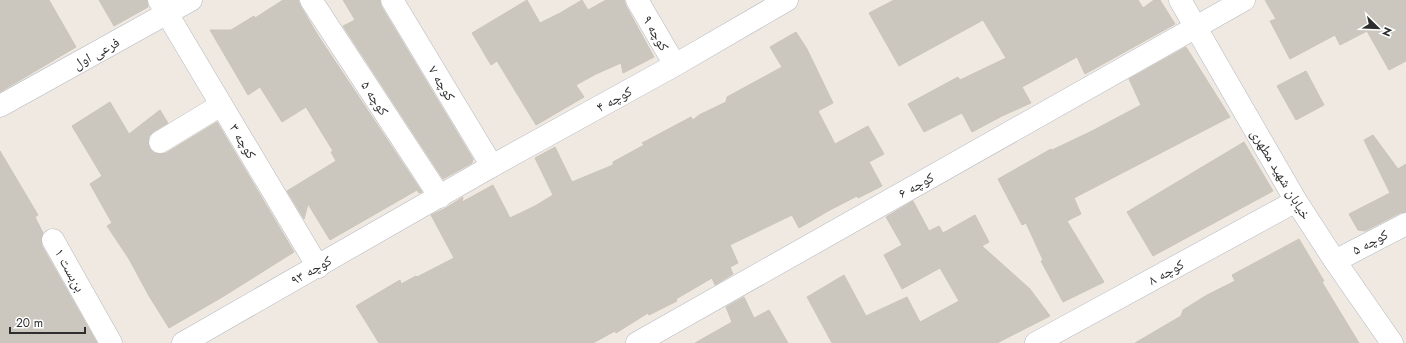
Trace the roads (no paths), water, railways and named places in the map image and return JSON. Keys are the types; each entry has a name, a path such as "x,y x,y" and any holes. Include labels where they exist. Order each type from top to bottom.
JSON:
{"street":[{"name":"فرعی اول","path":"0,106 164,7 192,0"},
{"name":"کوچه ۵","path":"311,0 440,197"},
{"name":"کوچه ۷","path":"392,0 492,166"},
{"name":"کوچه ۹","path":"637,0 675,65"},
{"name":"کوچه ۴","path":"440,197 492,166 675,65 787,0"},
{"name":"خیابان شهید مطهری","path":"1180,0 1296,200 1335,261 1392,343"},
{"path":"1196,27 1244,0"},
{"name":"کوچه ۳","path":"164,7 318,267"},
{"name":"کوچه ۶","path":"637,343 1196,27"},
{"path":"160,142 221,105"},
{"name":"کوچه ۹۳","path":"183,343 440,197"},
{"name":"کوچه ۸","path":"1036,343 1296,200"},
{"name":"کوچه ۵","path":"1335,261 1406,224"},
{"name":"بن‌بست ۱","path":"53,240 110,343"}]}
